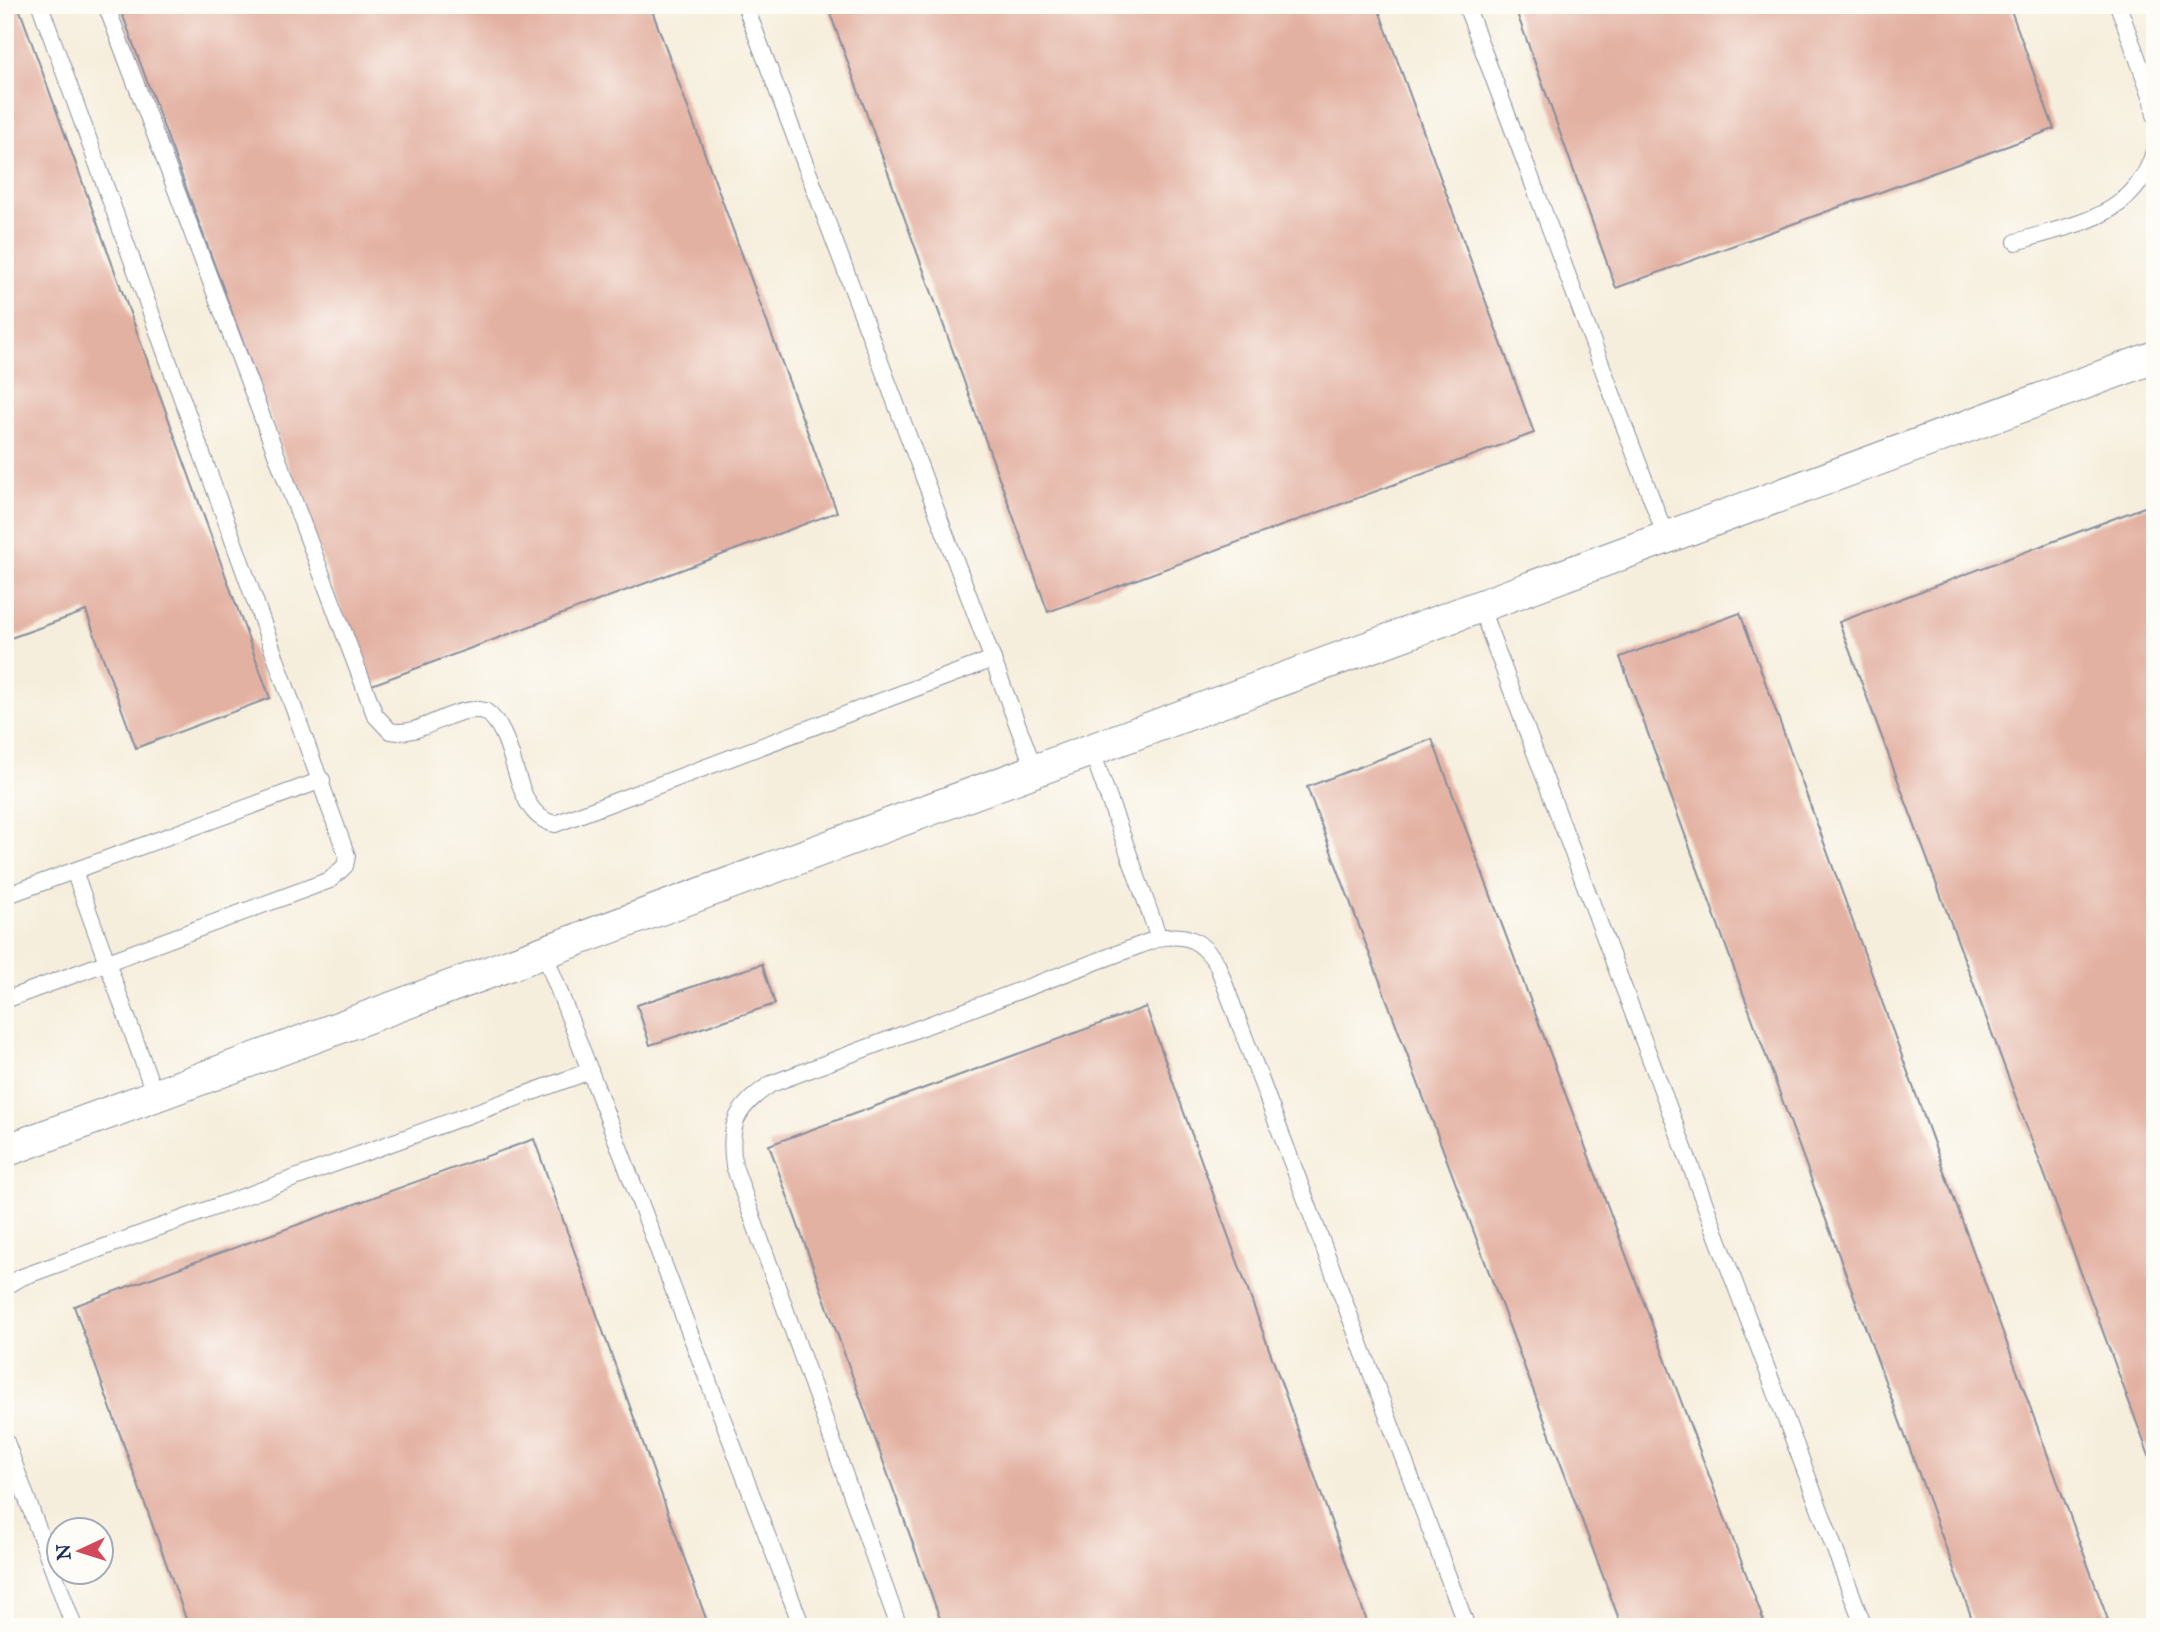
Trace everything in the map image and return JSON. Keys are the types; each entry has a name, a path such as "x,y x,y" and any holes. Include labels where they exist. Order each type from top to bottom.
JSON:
{"street":[{"path":"5,1151 2155,356"}],"lane":[{"path":"5,1000 338,875 345,866 346,845 40,5"},
{"path":"107,5 375,715 390,731 410,731 464,711 485,711 494,717 499,727 530,806 544,822 555,824 993,659"},
{"path":"745,5 1035,771"},
{"path":"1466,5 1666,537"},
{"path":"2118,5 2153,101 2155,115"},
{"path":"2016,242 2097,217 2128,199 2149,171 2155,148"},
{"path":"1480,606 1864,1627"},
{"path":"1091,749 1159,938"},
{"path":"5,896 322,780"},
{"path":"74,871 155,1095"},
{"path":"898,1627 734,1166 731,1141 736,1117 751,1097 771,1084 1159,938 1177,935 1194,939 1207,949 1217,964 1467,1627"},
{"path":"544,951 802,1627"},
{"path":"5,1287 22,1277 590,1071"},
{"path":"5,1439 74,1627"}],"building":[{"path":"5,5 18,5 270,698 136,748 86,611 5,640"},
{"path":"119,5 650,5 837,512 369,686"},
{"path":"827,5 1377,5 1534,433 1048,612"},
{"path":"1514,5 2009,5 2054,129 1616,288"},
{"path":"2155,503 2155,1469 2154,1469 1839,622"},
{"path":"1740,613 2108,1620 2090,1627 1975,1627 1620,657"},
{"path":"1432,739 1766,1627 1622,1627 1307,787"},
{"path":"762,964 775,1004 650,1045 637,1005"},
{"path":"1146,1007 1369,1627 943,1627 769,1145"},
{"path":"534,1139 709,1627 189,1627 74,1306"}]}
